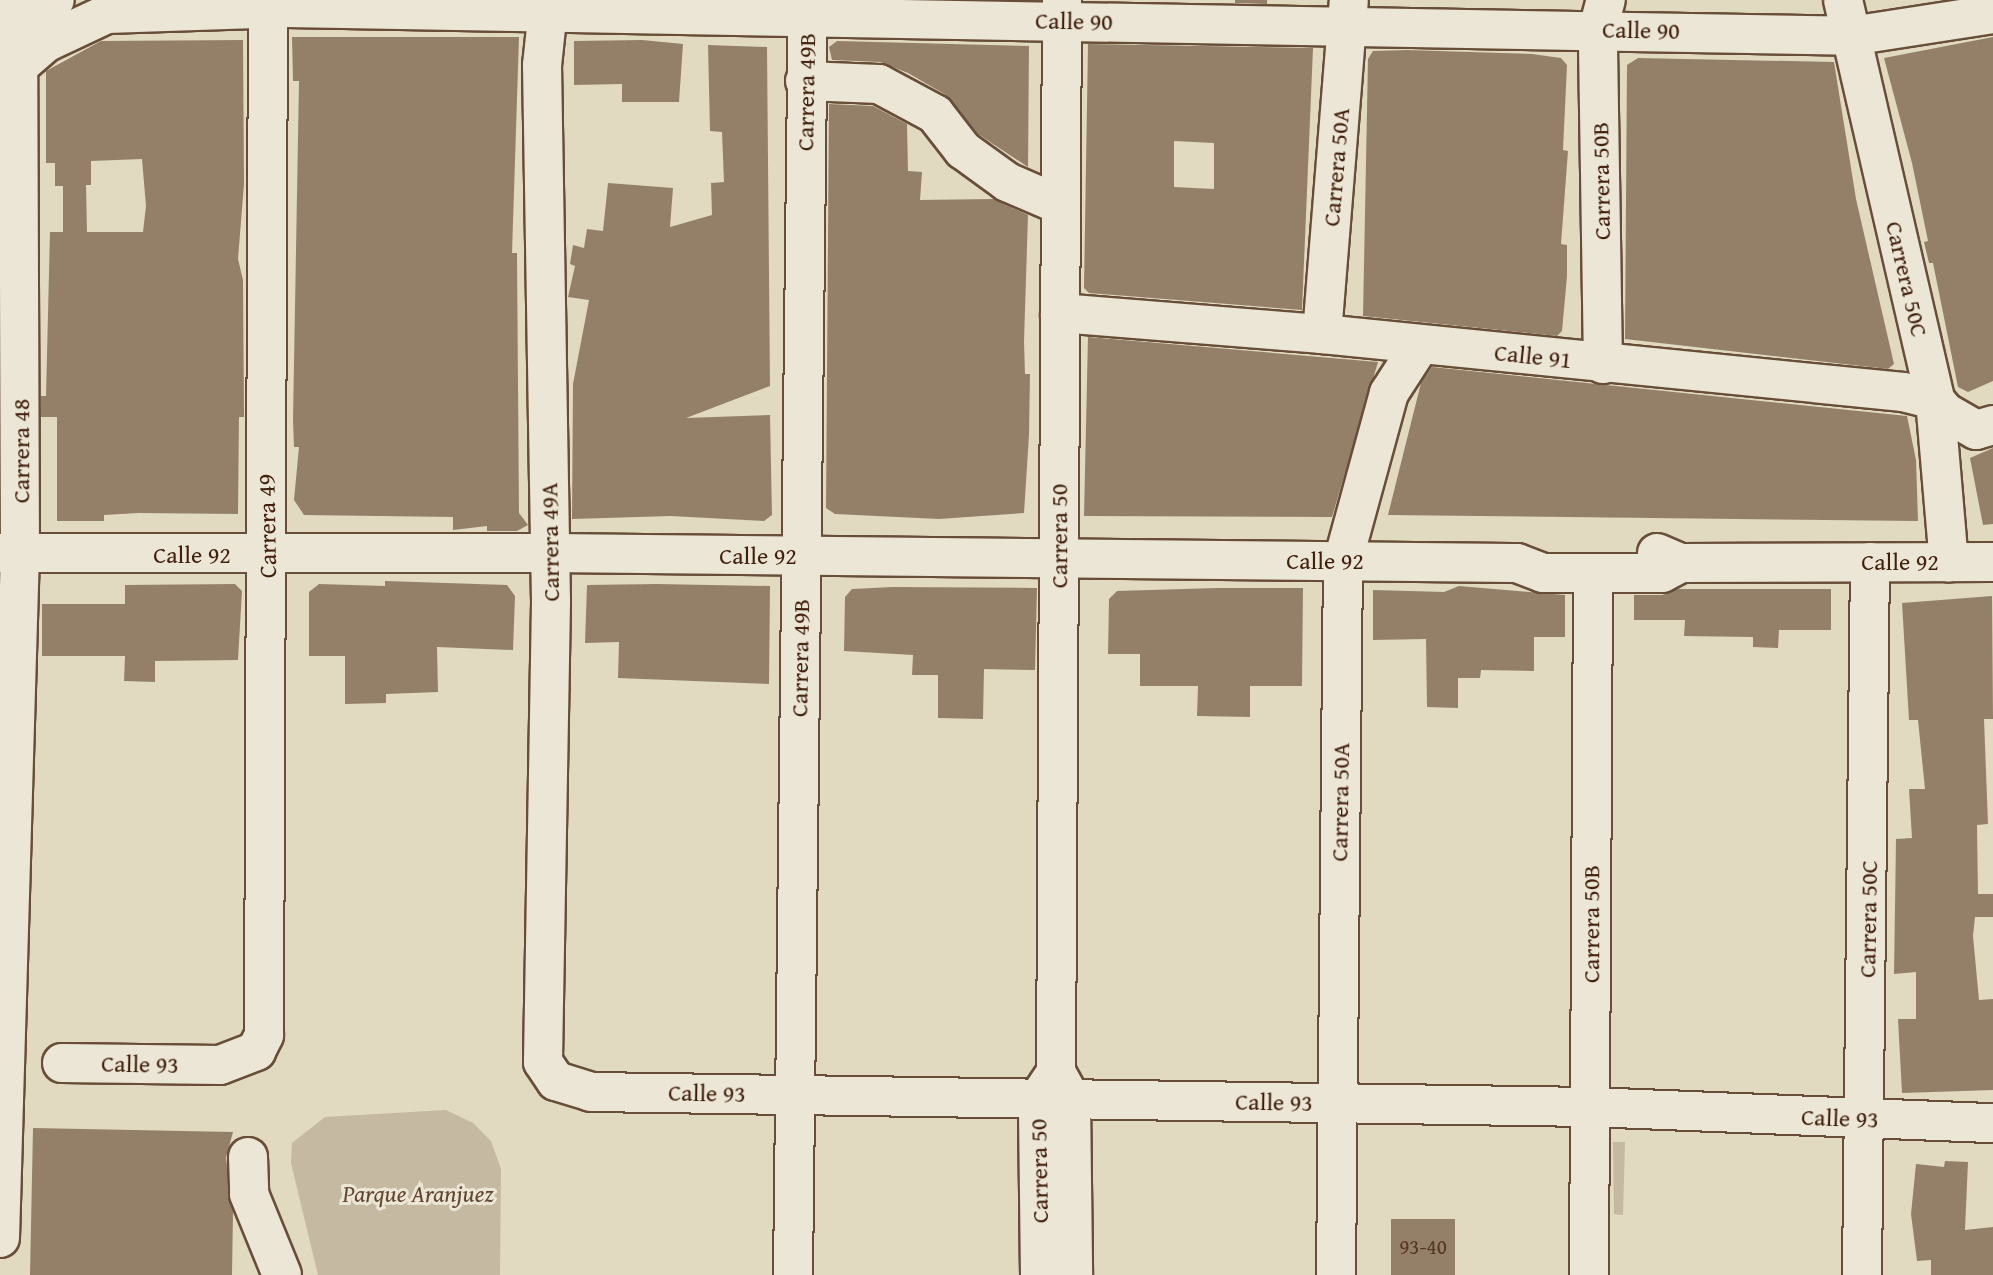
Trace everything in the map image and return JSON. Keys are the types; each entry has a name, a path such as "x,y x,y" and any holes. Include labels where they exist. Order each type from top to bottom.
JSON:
{"street":[{"path":"14,42 55,0"},
{"name":"Calle 90","path":"14,42 45,43 107,14 268,4 1847,18 1993,14"},
{"name":"Carrera 49","path":"257,1051 264,1035 267,996 268,4"},
{"name":"Carrera 49A","path":"549,8 542,65 550,553 543,1062 556,1081"},
{"name":"Carrera 49B","path":"793,1275 805,81 808,9"},
{"name":"Carrera 50","path":"1040,1275 1055,1090 1060,313 1058,204 1062,10"},
{"name":"Carrera 50A","path":"1322,334 1348,13"},
{"name":"Carrera 50B","path":"1602,15 1603,364"},
{"name":"Carrera 50C","path":"1847,18 1935,400 1950,562"},
{"name":"Carrera 48","path":"0,1238 4,1104 14,42"},
{"path":"805,81 879,84 935,114 963,150 1007,182 1058,204"},
{"name":"Calle 91","path":"1060,313 1322,334 1903,392 1935,400 1945,412 1976,430 1993,425"},
{"name":"Carrera 50A","path":"1336,1275 1335,1103 1343,561 1389,393 1420,345"},
{"name":"Calle 92","path":"10,553 550,553 1517,563 1544,573 1662,573 1681,563"},
{"name":"Calle 92","path":"1517,563 1543,553 1661,553 1681,563 1993,562"},
{"name":"Carrera 50C","path":"1862,1275 1870,562"},
{"name":"Carrera 50B","path":"1589,1275 1592,573"},
{"name":"Calle 93","path":"62,1063 220,1065 257,1051"},
{"name":"Calle 93","path":"556,1081 591,1092 794,1094 1055,1090 1335,1103 1590,1108 1993,1123"},
{"name":"Carrera 50","path":"1055,1090 1073,1275"},
{"path":"248,1157 249,1194 282,1275"}],"green space":[{"name":"Parque Aranjuez","path":"446,1110 473,1123 491,1141 501,1169 500,1275 318,1275 291,1163 292,1143 325,1117"},
{"path":"1613,1142 1625,1142 1623,1215 1614,1214"}],"building":[{"path":"1235,0 1267,0 1267,4 1235,3"},
{"path":"292,37 519,37 512,253 517,253 519,513 528,525 517,531 487,531 487,526 453,530 453,517 304,515 294,500 299,447 294,447 293,420 299,81 293,81"},
{"path":"1993,37 1993,381 1968,392 1958,387 1933,263 1929,263 1924,242 1928,241 1912,163 1884,58"},
{"path":"243,40 244,184 238,259 243,280 244,417 239,417 238,514 138,513 104,515 104,521 57,521 57,417 41,417 41,396 46,396 50,232 63,232 63,186 55,186 55,163 46,163 46,71 101,41","holes":["142,159 146,206 143,232 87,232 86,185 91,185 91,161"]},
{"path":"642,40 683,44 679,102 622,102 622,84 574,85 574,41"},
{"path":"837,41 1029,46 1028,167 978,134 946,95 908,73 880,62 832,60 829,47"},
{"path":"1088,44 1313,48 1302,310 1089,293 1084,288","holes":["1174,141 1214,143 1214,189 1174,187"]},
{"path":"708,45 767,47 770,386 686,418 770,415 772,515 764,521 671,516 572,519 573,384 589,300 568,297 575,266 570,264 573,245 584,248 587,229 603,231 608,183 673,188 670,227 712,215 711,183 724,182 722,132 710,131"},
{"path":"1373,51 1532,54 1561,58 1567,65 1563,150 1568,151 1561,244 1567,245 1567,276 1562,331 1557,336 1363,316 1368,59"},
{"path":"1638,58 1834,62 1856,199 1894,364 1888,369 1625,339 1627,65"},
{"path":"829,104 873,106 907,124 908,171 922,172 920,200 993,199 1028,215 1024,342 1025,374 1030,374 1024,513 939,519 835,514 826,508"},
{"path":"1088,337 1378,362 1332,517 1084,516"},
{"path":"1432,367 1907,416 1916,460 1918,521 1388,515 1421,383"},
{"path":"1993,448 1993,524 1983,525 1970,458"},
{"path":"385,581 507,585 515,596 513,650 437,647 438,692 386,694 386,703 345,704 345,656 309,656 309,592 319,584 385,586"},
{"path":"235,584 242,591 238,660 155,661 155,682 124,681 125,656 42,656 42,604 125,604 125,585"},
{"path":"587,585 770,586 769,684 618,678 619,642 585,643"},
{"path":"1459,586 1565,595 1565,637 1534,637 1534,671 1481,670 1480,678 1458,678 1458,708 1427,707 1426,639 1373,640 1373,590 1444,592"},
{"path":"1037,588 1035,670 984,669 983,719 938,718 938,675 912,675 913,655 844,651 845,597 852,589"},
{"path":"1303,588 1302,686 1250,686 1250,717 1197,716 1198,686 1140,686 1140,654 1108,654 1109,599 1117,591"},
{"path":"1678,589 1831,589 1831,630 1779,630 1778,648 1753,647 1753,637 1684,636 1685,620 1634,620 1634,595 1662,595"},
{"path":"1992,596 1993,719 1984,719 1988,824 1977,825 1978,894 1993,894 1993,917 1975,917 1973,936 1979,1000 1993,999 1993,1090 1902,1093 1898,1019 1916,1019 1916,972 1894,974 1896,839 1912,838 1909,789 1925,789 1918,720 1909,720 1902,603"},
{"path":"33,1128 233,1132 226,1158 233,1212 232,1275 30,1275"},
{"path":"1945,1161 1968,1162 1965,1230 1993,1227 1993,1275 1931,1275 1931,1260 1917,1261 1911,1214 1916,1164 1944,1167"},
{"path":"1391,1219 1455,1219 1455,1275 1391,1275"}]}
